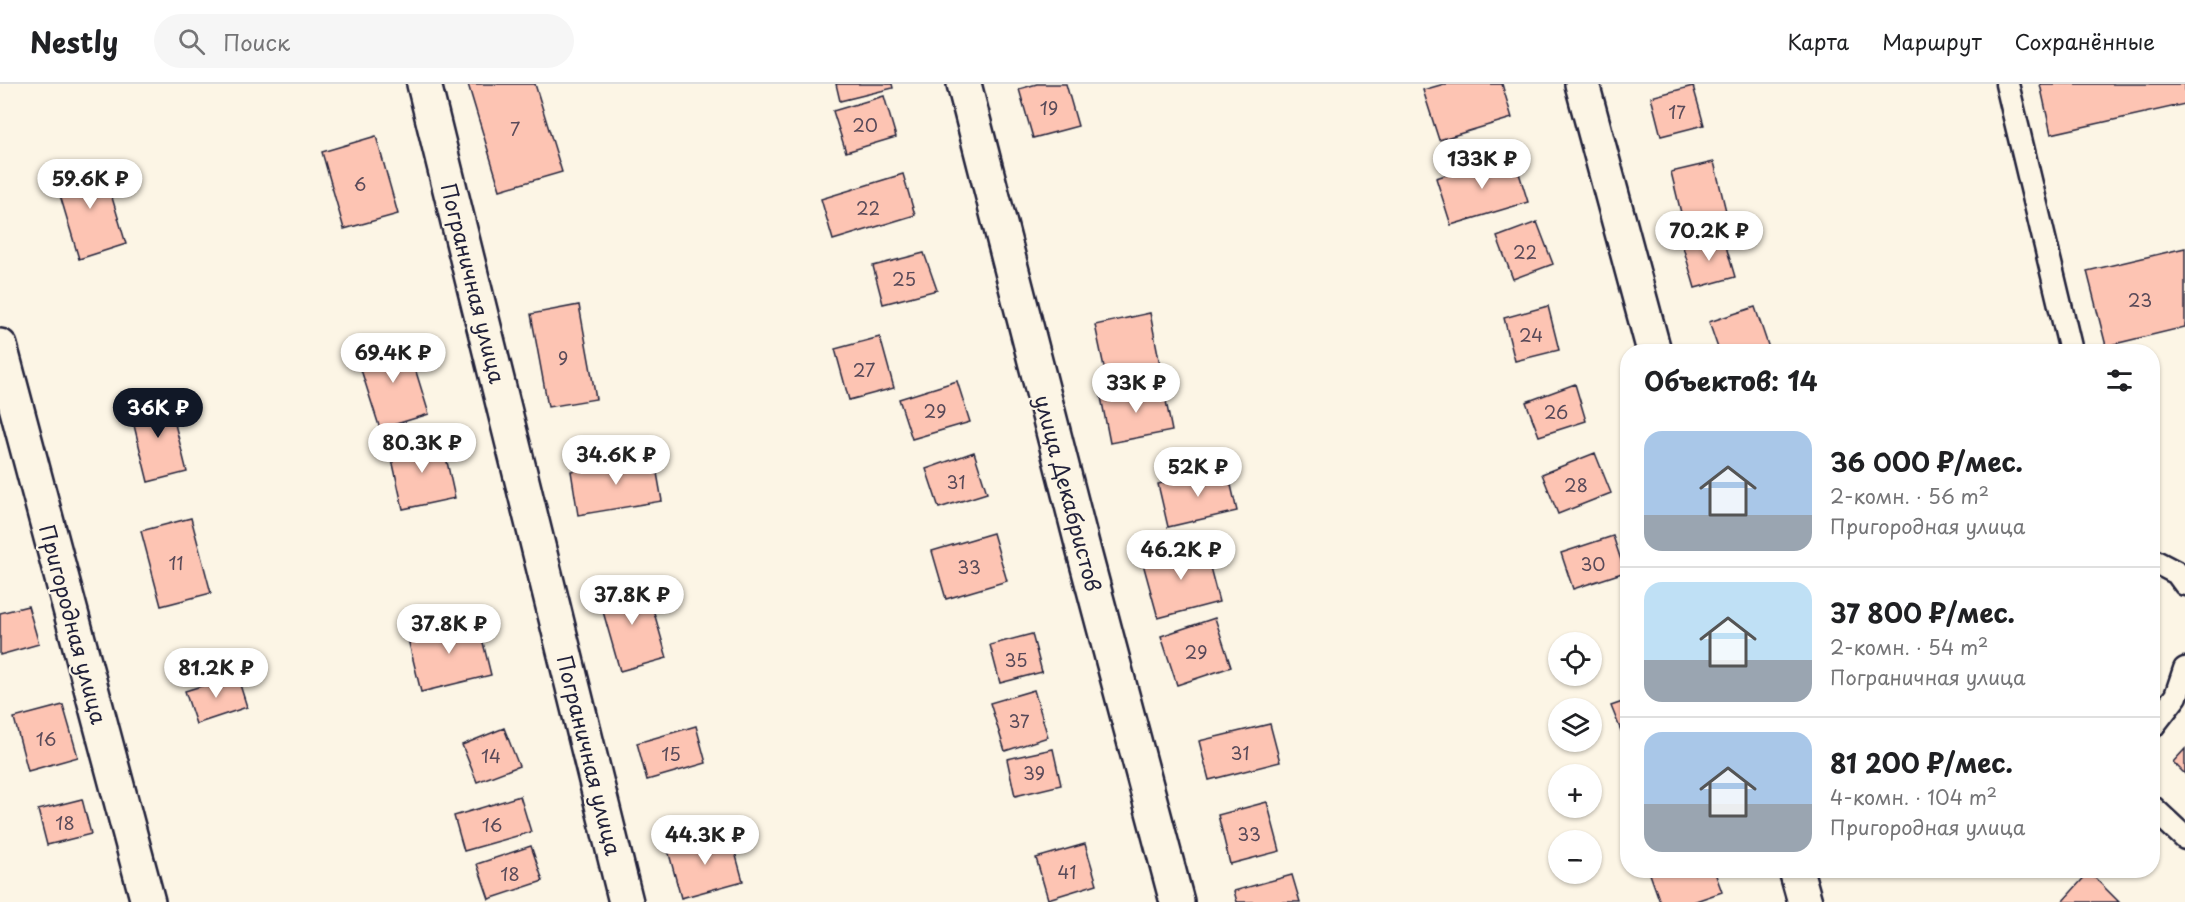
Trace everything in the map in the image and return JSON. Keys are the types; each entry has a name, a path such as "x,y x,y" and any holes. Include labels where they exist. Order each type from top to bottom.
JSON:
{"street":[{"name":"Пограничная улица","path":"424,84 626,902"},
{"name":"улица Декабристов","path":"964,84 1081,541 1177,902"},
{"path":"1582,84 1652,344"},
{"name":"Пригородная улица","path":"0,346 148,902"},
{"path":"1798,878 1805,902"}],"lane":[{"path":"2007,84 2069,344"},
{"path":"2160,564 2177,573 2185,584"},
{"path":"2160,717 2176,696 2185,669"},
{"path":"2160,815 2185,838"}],"building":[{"path":"468,84 535,84 562,172 500,190"},
{"path":"836,84 892,84 893,88 840,101"},
{"path":"1037,84 1066,84 1078,126 1033,138 1019,89"},
{"path":"1444,84 1502,84 1512,118 1439,140 1423,90"},
{"path":"2040,84 2185,84 2185,104 2051,134"},
{"path":"1693,86 1704,125 1661,136 1651,97"},
{"path":"884,96 896,137 846,152 833,111"},
{"path":"376,136 398,214 344,229 322,152"},
{"path":"1513,154 1528,202 1451,225 1436,178"},
{"path":"101,161 126,244 79,259 54,175"},
{"path":"1714,162 1726,211 1683,221 1671,172"},
{"path":"903,174 915,215 833,240 821,199"},
{"path":"1537,222 1553,264 1513,279 1497,237"},
{"path":"1723,236 1735,277 1695,288 1683,247"},
{"path":"2185,248 2185,327 2114,344 2105,344 2087,271"},
{"path":"924,253 937,290 883,304 873,266"},
{"path":"579,305 596,399 548,407 531,314"},
{"path":"1548,306 1559,350 1515,361 1504,318"},
{"path":"1755,307 1768,344 1717,344 1709,322"},
{"path":"1150,313 1161,370 1107,381 1095,325"},
{"path":"880,337 894,388 849,400 835,349"},
{"path":"406,339 429,414 380,429 356,354"},
{"path":"957,381 970,422 912,439 899,399"},
{"path":"1575,384 1586,421 1539,436 1526,402"},
{"path":"1163,386 1172,431 1110,443 1101,397"},
{"path":"168,396 187,472 148,482 129,405"},
{"path":"442,439 455,498 403,509 390,450"},
{"path":"974,452 987,493 939,508 926,469"},
{"path":"1595,453 1611,493 1558,514 1542,474"},
{"path":"654,456 662,501 578,515 571,471"},
{"path":"1227,468 1237,511 1168,527 1158,484"},
{"path":"191,518 211,593 161,606 141,531"},
{"path":"993,533 1007,581 946,599 932,551"},
{"path":"1613,536 1620,557 1620,574 1573,589 1561,553"},
{"path":"1204,544 1219,602 1158,618 1142,560"},
{"path":"645,581 667,658 620,671 598,594"},
{"path":"28,606 39,644 0,655 0,613"},
{"path":"477,618 491,675 421,692 407,635"},
{"path":"1215,618 1231,667 1177,685 1161,636"},
{"path":"1032,634 1042,672 1000,683 990,645"},
{"path":"237,675 247,707 196,724 185,691"},
{"path":"1034,690 1048,737 1005,751 990,703"},
{"path":"1620,703 1620,728 1611,706"},
{"path":"63,705 78,757 28,771 14,718"},
{"path":"1270,724 1280,762 1209,780 1199,741"},
{"path":"696,726 706,763 647,780 637,743"},
{"path":"504,728 519,766 477,782 462,745"},
{"path":"1053,749 1061,785 1015,796 1007,759"},
{"path":"2185,749 2185,774 2173,762"},
{"path":"520,796 531,832 464,851 454,816"},
{"path":"82,799 91,834 47,845 38,810"},
{"path":"1267,802 1280,851 1230,864 1218,815"},
{"path":"730,834 743,881 681,898 668,850"},
{"path":"1085,844 1097,884 1048,899 1036,858"},
{"path":"531,846 543,881 489,899 477,864"},
{"path":"1292,875 1300,902 1237,902 1234,891"},
{"path":"1651,878 1717,878 1722,892 1693,902 1660,902"},
{"path":"2084,878 2095,878 2119,902 2062,902"}]}
